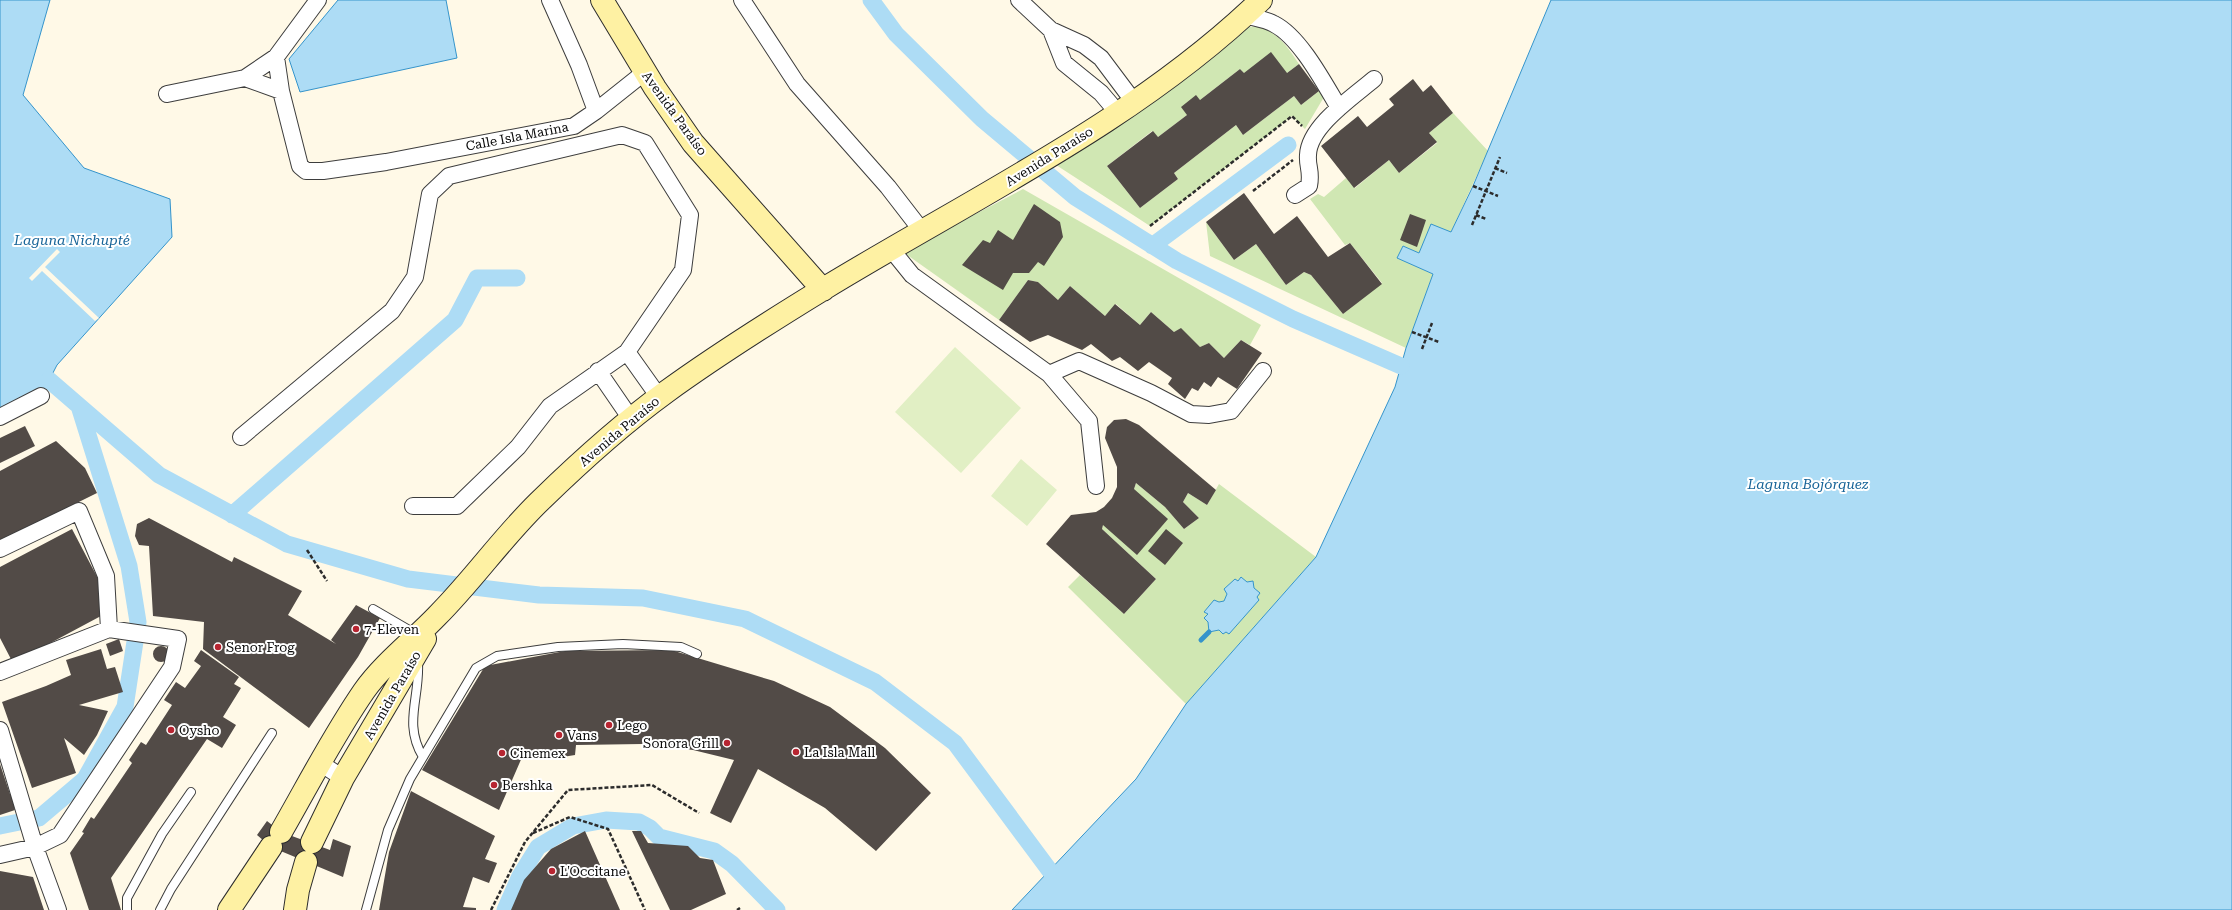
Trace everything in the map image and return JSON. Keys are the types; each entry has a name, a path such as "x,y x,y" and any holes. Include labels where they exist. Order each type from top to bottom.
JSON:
{"street":[{"path":"167,94 245,78 276,57 318,0"},
{"path":"550,0 579,65 596,111"},
{"name":"Avenida Paraíso","path":"602,0 645,72 693,143 822,290"},
{"path":"742,0 798,84 888,187 922,231"},
{"path":"1019,0 1051,30 1084,45 1101,58 1126,107"},
{"name":"Avenida Paraíso","path":"295,910 298,890 309,852 343,778 419,643 441,612 493,550 539,501 631,419 660,397 822,290 1016,177 1126,107 1197,54 1261,0"},
{"path":"1244,15 1274,24 1295,41 1339,108"},
{"path":"1051,30 1064,63 1101,93 1126,107"},
{"name":"Calle Isla Marina","path":"276,57 281,91 300,166 306,171 323,171 386,162 574,126 596,111 645,72"},
{"path":"245,78 281,91"},
{"path":"1295,195 1309,186 1312,174 1308,155 1313,135 1339,108 1374,79"},
{"path":"241,437 392,311 415,277 430,194 449,176 622,134 645,143 690,215 683,270 627,352 550,406 518,447 457,506 413,506"},
{"path":"891,249 912,275 1050,374 1089,421 1096,486"},
{"path":"627,352 660,397"},
{"path":"1050,374 1079,361 1151,393 1191,414 1209,415 1231,411 1263,372"},
{"path":"598,371 631,419"},
{"path":"0,417 41,396"},
{"path":"0,549 79,511 106,576 113,630"},
{"path":"0,672 113,630 178,639 172,667 60,835 34,842 0,855"},
{"name":"Avenida Paraíso","path":"229,910 276,840 339,728 367,687 419,643"},
{"path":"0,730 34,842 58,910"},
{"path":"320,763 343,778"}],"lane":[{"path":"373,609 419,643 418,678 412,726 417,746 423,757"},
{"path":"366,910 388,830 410,779 476,668 497,656 558,647 623,644 681,647 697,654"},
{"path":"160,910 171,889 272,733"},
{"path":"127,910 127,898 162,834 191,792"}],"path":[{"path":"1150,226 1292,116 1305,129"},
{"path":"1253,191 1297,157"},
{"path":"1472,225 1500,157"},
{"path":"1495,168 1507,173"},
{"path":"1473,186 1498,196"},
{"path":"1476,215 1486,219"},
{"path":"1422,349 1432,323"},
{"path":"1412,332 1439,342"},
{"path":"307,550 327,581"},
{"path":"491,910 525,842 568,790 652,786 699,813"},
{"path":"531,833 570,817 608,829 645,910"}],"green space":[{"path":"1259,26 1266,29 1282,41 1299,64 1287,73 1244,73 1240,69 1200,100 1196,96 1187,115 1158,137 1152,131 1107,166 1140,208 1178,179 1174,173 1236,125 1243,135 1294,96 1301,105 1319,91 1324,97 1305,129 1292,116 1150,226 1053,163 1241,28"},
{"path":"1453,113 1488,151 1451,232 1419,253 1403,246 1398,258 1433,274 1406,348 1210,256 1206,222 1234,260 1256,244 1286,285 1304,272 1311,275 1343,314 1382,283 1350,243 1345,245 1310,199 1318,194 1324,197 1346,178 1355,188 1389,160 1399,173 1437,143 1429,133"},
{"path":"1023,189 1261,325 1250,345 1241,340 1224,358 1209,343 1200,347 1181,329 1174,332 1151,312 1140,325 1116,304 1105,316 1070,286 1058,300 1038,282 1028,280 999,320 903,252"},
{"path":"955,347 1021,408 961,473 895,412"},
{"path":"1021,459 1057,490 1027,526 991,496"},
{"path":"1136,483 1165,507 1184,529 1199,518 1183,502 1188,493 1207,505 1219,484 1316,557 1186,704 1068,587 1080,575 1124,614 1156,579 1102,529 1103,525 1134,489"}],"water":[{"name":"Laguna Nichupté","path":"0,0 50,0 23,95 84,168 170,199 172,237 57,365 41,396 0,417"},
{"path":"338,0 446,0 457,58 300,92 289,59"},
{"name":"Laguna Bojórquez","path":"1551,0 2232,0 2232,910 1012,910 1136,779 1186,704 1316,557 1395,387 1406,348 1433,274 1397,258 1403,246 1419,253 1431,224 1451,232 1473,186"},
{"path":"1241,577 1247,582 1253,581 1254,588 1260,593 1257,597 1259,600 1229,634 1226,632 1223,634 1219,630 1209,632 1208,622 1204,618 1208,614 1204,612 1214,600 1219,602 1224,601 1227,594 1224,589 1235,579 1238,581"}],"pier":[{"path":"57,249 60,252 45,267 99,318 95,321 42,271 32,281 29,278"}],"building":[{"path":"1271,52 1287,73 1299,64 1319,91 1301,105 1294,96 1243,135 1236,125 1174,173 1178,179 1140,208 1107,166 1153,131 1158,137 1187,115 1181,107 1196,95 1200,100 1240,69 1244,73"},
{"path":"1413,79 1423,92 1431,85 1453,113 1429,133 1437,142 1399,173 1389,160 1354,188 1321,146 1358,116 1367,127 1394,105 1389,99"},
{"path":"1244,193 1274,234 1297,216 1328,257 1350,243 1382,284 1343,314 1311,275 1304,272 1286,285 1256,244 1234,260 1206,222"},
{"path":"1034,204 1060,222 1063,237 1044,266 1038,262 1029,273 1013,273 1003,290 962,265 983,240 990,243 998,230 1013,240"},
{"path":"1410,214 1426,220 1417,247 1400,240"},
{"path":"1028,280 1038,282 1058,300 1070,286 1105,316 1115,304 1140,325 1151,312 1174,332 1181,328 1200,347 1209,343 1224,358 1241,340 1262,353 1237,389 1218,377 1211,387 1204,382 1198,391 1192,388 1185,399 1168,384 1172,378 1149,362 1138,371 1120,357 1112,361 1091,344 1082,350 1048,335 1030,342 999,320"},
{"path":"1126,419 1139,425 1216,490 1207,505 1188,493 1183,502 1199,518 1184,529 1165,507 1136,483 1134,489 1168,519 1137,555 1103,525 1102,529 1156,579 1124,614 1046,544 1071,515 1096,512 1104,507 1112,498 1117,487 1117,467 1105,438 1107,427 1114,420"},
{"path":"25,426 35,446 0,463 0,438"},
{"path":"56,441 85,468 97,493 0,541 0,471"},
{"path":"149,518 232,562 234,557 302,591 288,615 336,644 331,640 356,605 380,618 358,657 309,728 203,649 204,622 153,616 149,546 139,545 135,536 137,524"},
{"path":"72,529 114,609 13,663 0,638 0,567"},
{"path":"1166,529 1183,543 1165,565 1148,551"},
{"path":"119,639 123,651 110,656 106,644"},
{"path":"161,646 168,651 169,654 164,661 161,662 154,657 153,654 158,647"},
{"path":"101,649 107,669 115,667 123,692 79,705 108,711 97,735 84,755 64,738 76,773 32,788 2,702 71,675 66,660"},
{"path":"201,650 239,677 234,684 241,688 223,717 236,725 222,748 207,739 111,878 121,910 89,910 70,853 84,833 82,832 91,817 94,819 132,763 129,760 141,742 146,745 172,705 164,700 176,682 185,688 201,666 194,661"},
{"name":"La Isla Mall","path":"671,650 774,681 830,707 885,748 931,793 876,851 825,808 758,769 731,823 710,813 734,760 693,750 642,744 576,745 575,755 550,759 549,750 523,755 499,810 422,770 485,666 565,651"},
{"path":"0,764 10,794 13,793 17,807 14,808 15,810 0,815"},
{"path":"411,791 495,836 485,859 497,863 489,883 473,877 463,907 476,908 476,910 379,910 389,852"},
{"path":"267,821 281,832 330,850 333,839 351,846 343,877 271,847 257,835"},
{"path":"585,831 620,910 511,910 524,880 551,849"},
{"path":"632,831 641,831 648,843 688,846 700,858 713,860 726,894 691,910 670,910"},
{"path":"0,871 33,877 44,910 0,910"}],"waterway":[{"path":"871,0 896,34 982,119 1075,197 1177,261 1293,319 1401,366"},
{"path":"1152,246 1288,145"},
{"path":"232,515 455,320 477,278 517,278"},
{"path":"49,380 159,475 287,544 408,579 539,595 643,598 745,619 875,682 955,743 1050,871"},
{"path":"0,826 39,818 85,779 125,707 138,622 129,566 79,406"},
{"path":"1201,640 1209,632"},
{"path":"505,910 520,876 538,847 573,826 606,820 639,822 650,828 659,837 714,851 732,864 777,910"}],"place":[{"name":"7-Eleven","path":"356,629"},
{"name":"Senor Frog","path":"218,647"},
{"name":"Lego","path":"609,725"},
{"name":"Oysho","path":"171,730"},
{"name":"Vans","path":"559,735"},
{"name":"Sonora Grill","path":"727,743"},
{"name":"La Isla Mall","path":"796,752"},
{"name":"Cinemex","path":"502,753"},
{"name":"Bershka","path":"494,785"},
{"name":"L'Occitane","path":"552,871"}]}
